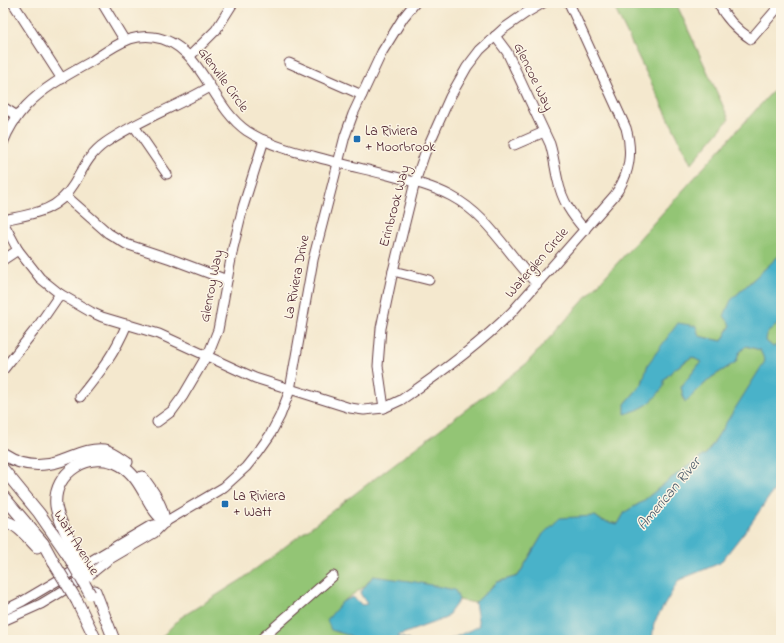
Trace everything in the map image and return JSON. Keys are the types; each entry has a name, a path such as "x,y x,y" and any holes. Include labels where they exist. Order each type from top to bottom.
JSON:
{"main road":[{"path":"3,454 10,459 26,464 43,464 60,461 92,450 107,450 128,463 140,475 162,507 165,522"},
{"path":"114,640 71,553 56,506 59,485 65,475 74,467 96,460 108,461 119,465 138,482 155,511 165,522"},
{"name":"Watt Avenue","path":"3,470 71,553"},
{"name":"Watt Avenue","path":"3,496 42,543 77,601 96,640"},
{"path":"3,521 13,524 54,563"}],"street":[{"path":"13,3 62,79"},
{"path":"102,3 125,41"},
{"path":"190,56 216,30 233,3"},
{"name":"Erinbrook Way","path":"384,408 379,376 378,351 386,301 415,182 425,153 450,97 460,79 480,50 514,20 543,3"},
{"name":"Waterglen Circle","path":"290,390 355,409 364,410 384,408 401,400 464,356 497,328 614,196 622,184 629,166 630,147 626,128 569,3"},
{"path":"718,3 725,17 738,31 750,39 781,4"},
{"name":"La Riviera Drive","path":"3,620 56,596 92,573 108,560 154,533 165,522 224,487 246,467 258,452 275,426 290,390 313,260 345,136 362,95 389,40 413,4"},
{"name":"Glencoe Way","path":"495,36 507,52 553,153 562,194 573,216 585,230"},
{"name":"Glenville Circle","path":"3,143 17,116 35,97 62,79 125,41 141,37 161,38 179,46 190,56 223,108 238,123 255,136 296,152 415,182 438,190 452,197 474,212 497,234 513,258 537,284"},
{"path":"290,63 362,95"},
{"path":"210,87 189,100 155,114 106,142 93,153 86,162 66,196 54,205 40,212 3,221 18,250 40,278 60,294 91,312 158,334 255,378 290,390"},
{"path":"3,107 17,116"},
{"path":"134,126 167,174"},
{"name":"Glencoe Way","path":"514,145 544,132"},
{"name":"Glenroy Way","path":"157,422 178,405 206,356 218,330 243,207 264,140"},
{"path":"66,196 108,233 126,244 227,280"},
{"path":"3,260 18,250"},
{"path":"393,271 429,280"},
{"path":"3,370 38,326 60,294"},
{"path":"80,397 110,360 127,324"},
{"name":"La Riviera Drive","path":"3,611 23,602 150,526 165,522"},
{"path":"260,640 333,576"}],"green space":[{"path":"612,3 676,3 729,119 691,164"},
{"path":"781,82 781,254 731,300 731,325 722,341 699,336 648,364 642,384 625,404 663,381 673,370 692,357 701,362 681,387 685,402 712,377 736,362 739,353 746,346 760,350 766,361 707,453 670,479 642,502 625,512 618,524 602,521 595,516 543,534 518,576 497,582 475,603 459,600 454,590 373,576 365,586 342,602 351,636 349,640 159,640 180,618 241,580 526,364"},
{"path":"781,319 781,343 773,347 766,341 767,333 778,324"}],"water":[{"name":"American River","path":"781,254 781,319 778,324 767,333 766,341 773,347 781,343 781,480 749,526 720,563 679,580 654,623 652,640 449,640 479,626 475,603 497,582 518,576 543,534 560,518 595,516 602,521 618,524 625,512 642,502 670,479 707,453 765,361 760,350 746,346 739,353 736,362 712,377 685,402 681,387 701,362 692,357 673,370 664,380 664,386 651,401 643,407 625,414 625,404 642,384 648,364 678,323 696,326 699,336 722,341 731,325 724,316 731,300"},
{"path":"373,576 416,582 455,590 459,600 446,618 397,636 409,640 349,640 351,636 331,630 327,620 342,602 353,597 362,605 367,604 360,593"}],"place":[{"name":"La Riviera + Moorbrook","path":"357,139"},
{"name":"La Riviera + Watt","path":"225,504"}]}
